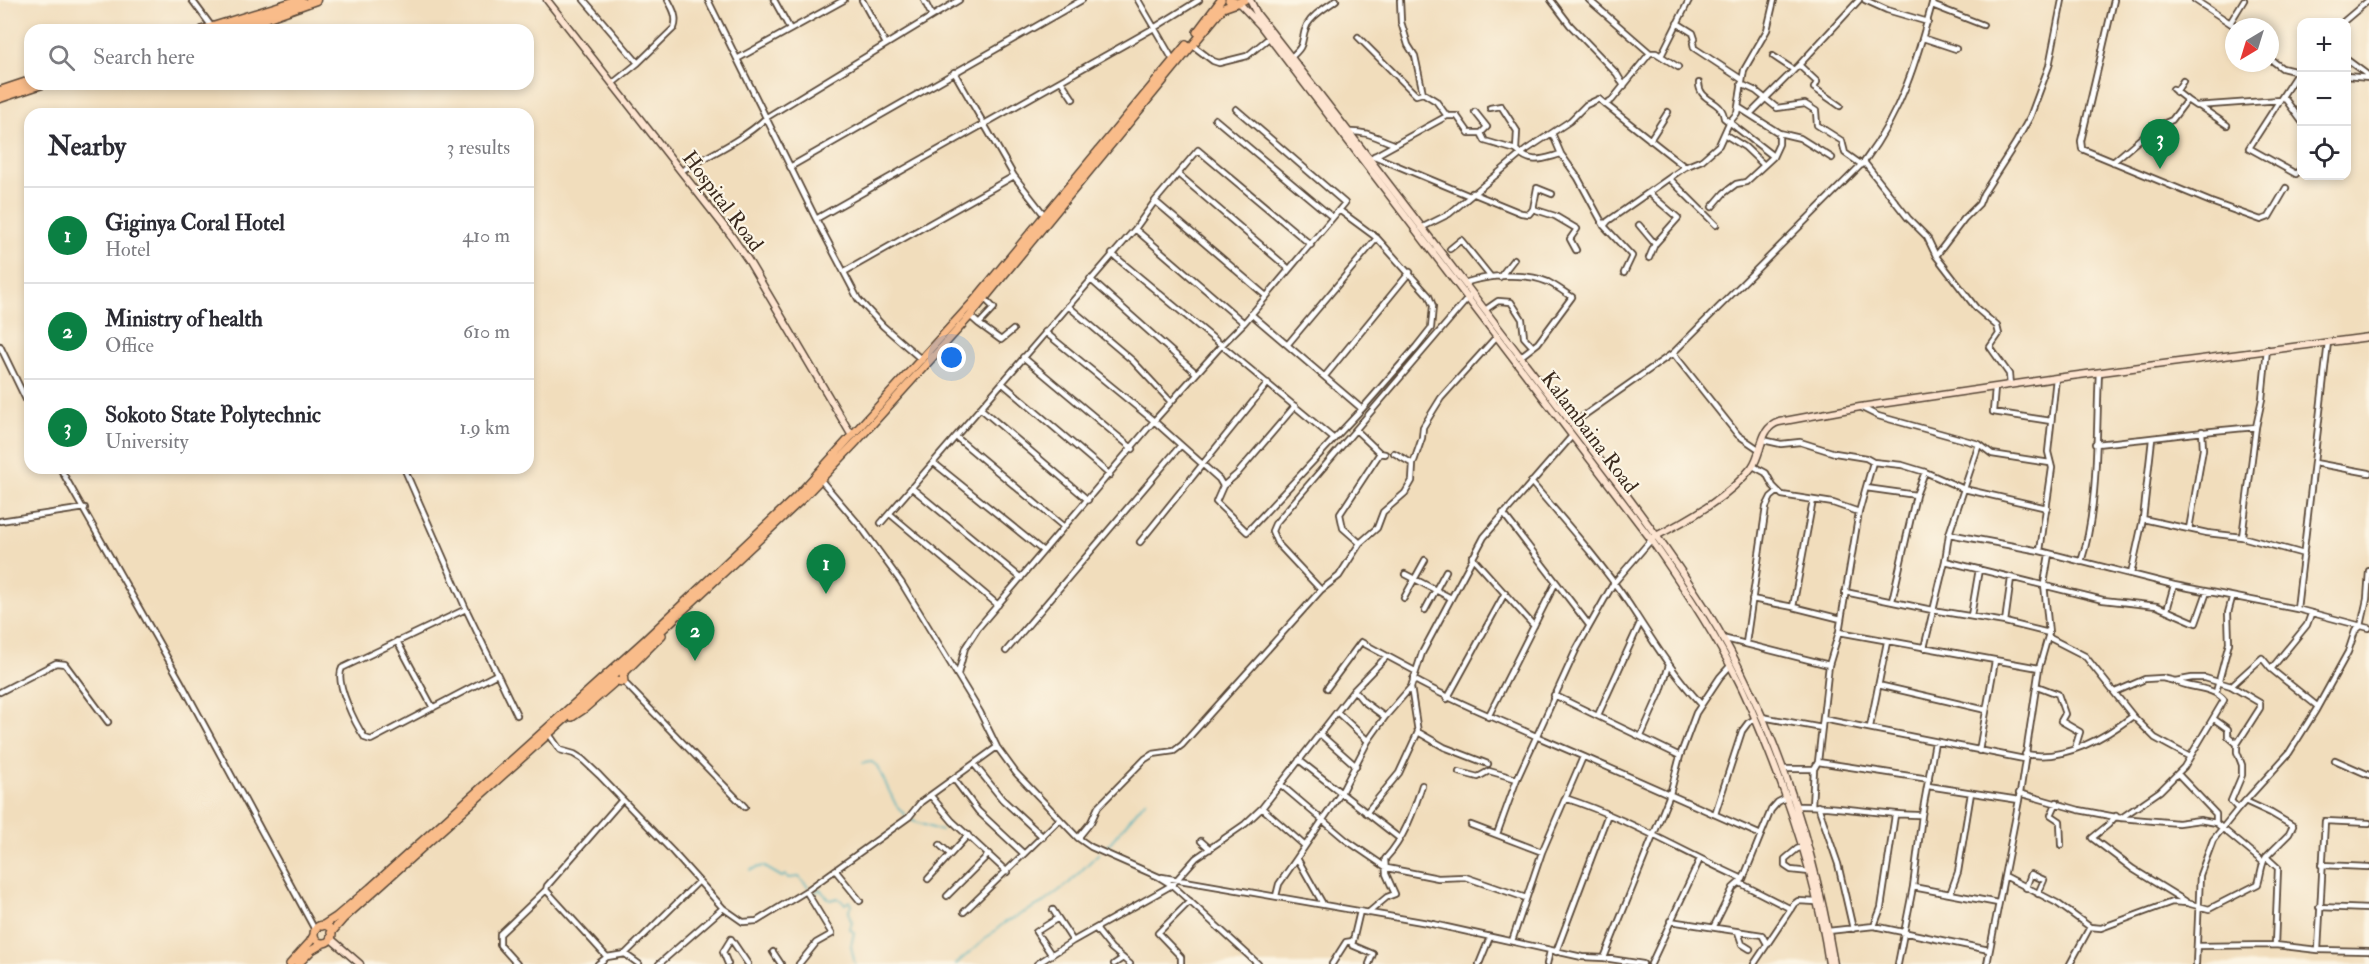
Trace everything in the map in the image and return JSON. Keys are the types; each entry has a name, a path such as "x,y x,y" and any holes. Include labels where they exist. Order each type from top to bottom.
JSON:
{"highway":[{"path":"222,24 300,0"},
{"path":"246,24 316,0"},
{"path":"0,91 24,83"},
{"path":"0,98 24,90"}],"main road":[{"name":"Hospital Road","path":"547,0 748,260 852,436"},
{"path":"291,964 310,942 317,929 336,917 370,888 646,639 775,517 922,360 1044,216 1221,0"},
{"path":"1229,0 1240,2"},
{"name":"Kalambaina Road","path":"1250,0 1257,14 1290,58 1348,132 1371,157 1421,228 1572,424 1652,538 1759,718 1788,797 1826,931"},
{"path":"298,964 328,938 343,919 549,734 770,530 820,479 864,434 970,316 1223,8 1240,2"},
{"name":"Kalambaina Road","path":"1240,2 1270,38 1572,436 1693,589 1722,638 1783,769 1797,806 1815,869 1826,931"},
{"path":"1652,538 1710,503 1736,484 1753,466 1765,429 1772,424 1860,407 2056,378 2369,337"},
{"path":"558,725 584,709 616,681 624,682 622,674 655,644 672,621"},
{"path":"317,929 327,926 328,938"},
{"path":"317,929 315,939 328,938 360,964"},
{"path":"1826,931 1829,964"},
{"path":"1826,931 1834,964"}],"street":[{"path":"192,0 210,24"},
{"path":"584,0 638,63"},
{"path":"613,83 638,63 674,28 675,13 668,0"},
{"path":"708,0 816,219 865,308 922,360"},
{"path":"774,0 790,28"},
{"path":"737,58 844,0"},
{"path":"862,0 886,44"},
{"path":"924,0 932,16"},
{"path":"681,171 757,127 766,117 959,0"},
{"path":"790,167 1082,0"},
{"path":"1138,0 1173,60"},
{"path":"816,219 1200,0"},
{"path":"1290,58 1303,47 1307,26 1316,15 1336,0"},
{"path":"1400,0 1401,22 1408,45 1415,56 1423,93 1436,101 1447,116"},
{"path":"1551,0 1570,25 1621,78 1624,86"},
{"path":"1589,0 1650,53"},
{"path":"1661,56 1689,0"},
{"path":"1604,226 1719,145 1729,123 1737,113 1744,70 1767,30 1774,0"},
{"path":"1750,114 1859,0"},
{"path":"1865,0 1887,10 1928,22"},
{"path":"1936,256 1964,219 1979,204 2030,117 2049,66 2061,0"},
{"path":"2114,0 2080,143 2085,152 2261,220 2269,217 2286,188"},
{"path":"2194,0 2225,20"},
{"path":"2233,18 2244,0"},
{"path":"2348,18 2369,0"},
{"path":"1572,424 1673,353 1863,163 1884,135 1911,78 1933,3 1983,25"},
{"path":"1677,22 1693,33 1694,48 1777,108 1805,104 1816,111 1817,125 1842,141 1845,153 1863,163 1908,218 1927,237 1936,256 1976,308 1997,326 1999,334 1990,347 2009,374 2010,385"},
{"path":"1358,37 1416,95 1423,93"},
{"path":"1192,45 1215,63 1219,63 1247,56 1270,38"},
{"path":"1923,38 1956,49"},
{"path":"1605,104 1614,98 1650,53 1655,52 1678,67"},
{"path":"1773,56 1794,70"},
{"path":"2351,63 2369,77"},
{"path":"1799,65 1817,82 1814,88 1840,106"},
{"path":"2279,66 2297,71"},
{"path":"954,72 1014,176 1044,216"},
{"path":"2297,76 2249,148 2297,173"},
{"path":"2351,76 2369,77"},
{"path":"1621,78 1628,80"},
{"path":"1061,81 1073,99"},
{"path":"2183,81 2174,91 2227,125"},
{"path":"1699,83 1702,93 1707,99 1717,102 1724,111 1724,118 1729,123 1773,156"},
{"path":"2199,106 2282,98"},
{"path":"2282,98 2297,117"},
{"path":"1421,228 1449,214 1471,194 1594,99 1599,99 1685,168"},
{"path":"2113,162 2154,128 2172,120 2187,100"},
{"path":"1490,108 1501,106 1517,131 1516,150"},
{"path":"1738,106 1779,133 1800,138 1832,158"},
{"path":"958,674 964,648 978,628 1154,421 1244,323 1345,203 1236,109"},
{"path":"1475,112 1486,127 1481,133"},
{"path":"1650,140 1668,112"},
{"path":"1371,157 1447,116 1456,116 1469,133 1481,133"},
{"path":"1215,119 1332,217"},
{"path":"1348,132 1361,131 1394,144"},
{"path":"1481,133 1485,141 1516,150 1534,161 1562,154"},
{"path":"1552,133 1604,226 1632,256 1624,273"},
{"path":"1712,207 1724,193 1736,184 1746,182 1773,156 1779,144 1779,133"},
{"path":"1724,134 1745,147 1764,165"},
{"path":"1779,144 1790,137"},
{"path":"881,523 1135,229 1155,201 1198,150 1311,245"},
{"path":"1371,157 1521,213 1529,214 1533,209 1537,188 1552,194"},
{"path":"1178,174 1289,269"},
{"path":"844,272 1014,176"},
{"path":"1670,179 1716,225"},
{"path":"1649,193 1678,218 1655,244 1649,258"},
{"path":"1155,201 1266,296"},
{"path":"1533,209 1555,216 1577,229 1570,239 1576,250"},
{"path":"1295,406 1237,474 1223,486 1216,502 1247,532 1362,409 1431,328 1433,306 1429,296 1410,272 1377,238 1339,210"},
{"path":"1639,225 1655,244"},
{"path":"1135,229 1244,323"},
{"path":"1288,344 1377,238"},
{"path":"1450,249 1461,240 1490,276"},
{"path":"1112,254 1334,439"},
{"path":"1500,277 1514,259"},
{"path":"1325,376 1410,272"},
{"path":"1464,283 1490,276 1537,279 1548,282 1572,297 1550,329 1520,357"},
{"path":"1090,279 1196,373"},
{"path":"1321,590 1277,543 1272,531 1275,524 1468,297"},
{"path":"979,324 994,308 985,298"},
{"path":"1485,310 1498,301 1511,303 1522,319 1524,337 1533,347"},
{"path":"1068,306 1133,362 1172,402"},
{"path":"1251,314 1362,409"},
{"path":"970,316 1001,340 1012,330"},
{"path":"1045,332 1154,421 1219,478 1223,486"},
{"path":"1078,838 1091,822 1098,807 1146,759 1153,754 1174,751 1182,745 1321,590 1339,576 1360,543 1377,528 1383,512 1407,490 1412,481 1413,464 1422,438 1423,427 1440,398 1497,336"},
{"path":"2298,609 2328,342"},
{"path":"0,346 24,396"},
{"path":"2242,537 2262,399 2266,349"},
{"path":"1673,353 1738,435 1760,450"},
{"path":"1023,357 1132,449"},
{"path":"2081,562 2089,539 2099,372"},
{"path":"2040,551 2052,468 2048,452 2056,378"},
{"path":"1002,383 1110,475"},
{"path":"1140,542 1268,383"},
{"path":"1995,388 1993,412 2051,421"},
{"path":"1860,407 1878,416 1979,444 1992,454 2050,463"},
{"path":"980,408 1088,500"},
{"path":"2095,444 2152,439 2202,431 2256,428"},
{"path":"1357,430 1382,454 1349,498 1339,517 1343,528 1360,543"},
{"path":"2189,529 2203,449 2202,431"},
{"path":"1366,813 1399,773 1418,732 1411,687 1415,671 1422,652 1472,557 1503,513 1572,436"},
{"path":"956,437 1064,526"},
{"path":"2131,574 2143,519 2152,439"},
{"path":"1763,440 1781,444 1800,442 1835,453 1866,458 1873,462 1902,465 1964,489 2047,508"},
{"path":"1924,648 1945,561 1949,534 1979,444"},
{"path":"1006,651 1181,445"},
{"path":"1394,453 1413,464"},
{"path":"1853,929 1838,864 1815,806 1814,769 1818,762 1829,665 1839,632 1859,512 1873,462"},
{"path":"934,463 1042,551"},
{"path":"2315,463 2369,474"},
{"path":"1753,466 1766,473 1777,492 1833,503 1859,512"},
{"path":"1892,601 1916,495 1925,472"},
{"path":"64,474 85,508 317,929"},
{"path":"407,474 466,609 517,715"},
{"path":"820,479 861,527 901,582 958,674 997,747 1016,773 1078,838 1091,847 1159,876 1172,885 1258,964"},
{"path":"1531,483 1575,533 1682,684 1701,704"},
{"path":"912,488 1021,578"},
{"path":"1866,488 1916,495"},
{"path":"1746,643 1766,507 1770,497 1777,492"},
{"path":"1793,607 1813,500"},
{"path":"0,521 85,508"},
{"path":"1503,513 1589,625"},
{"path":"890,514 998,605"},
{"path":"2143,519 2242,537 2304,554"},
{"path":"1949,534 2040,551 2174,585 2298,609 2369,628"},
{"path":"1497,834 1536,735 1589,625 1613,584 1652,538"},
{"path":"1987,964 2019,800 2039,668 2048,635 2044,584 2049,554"},
{"path":"1472,557 1534,626"},
{"path":"1404,598 1425,560"},
{"path":"1945,561 2103,600 2157,606 2196,622 2207,592"},
{"path":"1971,616 1979,569"},
{"path":"1425,610 1446,571"},
{"path":"2196,964 2199,875 2213,840 2289,753 2317,706 2348,652 2355,631 2361,626 2367,599 2369,571"},
{"path":"1405,574 1451,598"},
{"path":"2005,622 2011,578"},
{"path":"1488,717 1556,582"},
{"path":"2167,610 2174,585"},
{"path":"1845,592 2005,622 2048,635 2085,656 2133,716 2155,738 2190,757"},
{"path":"1447,699 1505,593"},
{"path":"2216,692 2229,643 2228,613 2232,598"},
{"path":"1752,599 1840,619"},
{"path":"466,609 340,670 339,678 353,719 364,737 369,740 497,674"},
{"path":"2271,669 2307,625 2311,614"},
{"path":"1598,715 1640,623"},
{"path":"1839,632 2039,668"},
{"path":"1722,638 1829,665"},
{"path":"397,641 433,708"},
{"path":"1327,688 1360,642 1415,671"},
{"path":"1870,728 1887,642"},
{"path":"1037,964 1072,941 1172,885 1188,866 1245,824 1262,808 1354,690 1387,656"},
{"path":"2231,686 2262,658 2271,669 2317,706"},
{"path":"1979,751 1995,661"},
{"path":"0,692 56,663 65,664 108,722"},
{"path":"1641,736 1670,665"},
{"path":"1604,958 1670,794 1680,756 1701,704 1730,666"},
{"path":"2115,692 2145,680 2162,678 2184,686 2216,692 2224,700 2178,774 2160,791 2118,817 2092,838 2133,869 2187,903"},
{"path":"2175,681 2192,678 2219,682 2260,702 2260,708 2237,744 2242,775 2231,801 2238,809"},
{"path":"1413,679 1447,699 1536,735 1761,835"},
{"path":"624,682 745,807"},
{"path":"1878,685 1986,710"},
{"path":"2037,686 2058,694 2065,714 2061,721 2080,732 2075,748"},
{"path":"1276,896 1279,884 1341,793 1368,741 1411,687"},
{"path":"1354,690 1385,717"},
{"path":"1554,695 1680,756"},
{"path":"1337,712 1368,741"},
{"path":"1823,719 1979,751 2024,756 2061,754 2099,740 2133,716"},
{"path":"1715,814 1742,731 1748,723 1759,718 1822,728"},
{"path":"2214,719 2229,729 2228,736 2237,744"},
{"path":"1418,732 1444,747 1488,764"},
{"path":"549,734 560,750 582,759 723,908 741,921 750,923 806,891 909,817 921,802 997,747"},
{"path":"1321,735 1356,765"},
{"path":"1898,964 1913,887 1922,815 1935,742"},
{"path":"1512,941 1542,852 1582,757"},
{"path":"1299,760 1400,838"},
{"path":"2334,760 2369,775"},
{"path":"1818,762 1929,779"},
{"path":"974,764 1002,799 1043,837"},
{"path":"1783,769 1814,769"},
{"path":"1459,772 1478,777 1489,771 1517,779"},
{"path":"2178,774 2216,814 2216,823"},
{"path":"954,779 978,811 1024,854"},
{"path":"1280,784 1346,840 1386,867 1438,878 1465,877 1526,898"},
{"path":"1368,913 1387,897 1395,894 1386,874 1385,859 1412,818 1422,785"},
{"path":"1928,786 2019,800"},
{"path":"1950,894 1958,872 1971,793"},
{"path":"2019,793 2079,810 2118,817 2178,823 2200,820 2216,823 2263,862"},
{"path":"931,796 952,821 1007,872"},
{"path":"1714,926 1733,888 1741,881 1774,806 1788,797"},
{"path":"1565,798 1608,814 1653,835 1791,909"},
{"path":"517,964 501,947 499,937 518,915 546,890 566,863 622,800"},
{"path":"2005,876 2056,903 2090,927 2101,928 2172,902 2210,909 2258,884 2266,857 2289,834 2293,826 2245,801"},
{"path":"2057,802 2051,814 2060,821 2061,845"},
{"path":"1797,806 1895,815 1922,815"},
{"path":"1262,808 1305,846"},
{"path":"1547,964 1608,814"},
{"path":"1874,926 1881,908 1895,815"},
{"path":"964,912 1060,819"},
{"path":"2318,950 2325,821 2369,823"},
{"path":"1471,825 1542,852"},
{"path":"928,879 968,835"},
{"path":"1201,841 1210,849"},
{"path":"940,845 950,854"},
{"path":"1803,847 1785,859 1785,866 1791,870 1810,872"},
{"path":"947,896 988,854"},
{"path":"2266,857 2278,868 2275,945"},
{"path":"1297,858 1323,904"},
{"path":"1651,964 1700,859"},
{"path":"2321,865 2369,867"},
{"path":"835,870 860,901"},
{"path":"2026,888 2031,874 2044,880 2038,894"},
{"path":"1159,876 1360,911 1582,957 1643,964"},
{"path":"598,964 607,957 625,954 699,881"},
{"path":"1913,887 1998,903"},
{"path":"546,890 607,957"},
{"path":"801,963 816,943 832,934 806,891"},
{"path":"1181,964 1181,957 1158,933 1190,901"},
{"path":"1754,964 1798,901 1817,902"},
{"path":"2319,907 2369,909"},
{"path":"659,964 723,908"},
{"path":"1053,910 1072,941"},
{"path":"1360,911 1352,945 1373,954 1369,964"},
{"path":"1051,954 1036,932 1058,918"},
{"path":"1670,921 1762,935 1767,944"},
{"path":"1826,931 1874,926 1903,934 1989,950"},
{"path":"2070,964 2090,927"},
{"path":"1096,929 1111,948 1130,964"},
{"path":"1738,932 1742,944 1750,950"},
{"path":"1479,964 1490,937"},
{"path":"728,964 723,952 731,939 748,964"},
{"path":"1332,964 1346,942 1353,941"},
{"path":"2197,946 2275,945 2318,950 2369,951"},
{"path":"773,952 781,964"},
{"path":"625,954 639,964"},
{"path":"1581,964 1582,957"},
{"path":"1114,964 1123,958"},
{"path":"1043,959 1049,964"}],"waterway":[{"path":"863,763 872,762 877,766 896,805 906,816"},
{"path":"1104,850 1146,800"},
{"path":"910,817 913,821 941,831"},
{"path":"956,964 1004,923 1044,902 1069,883 1099,853"},
{"path":"750,870 763,866 782,877 786,875 788,878 799,877 808,887"},
{"path":"810,891 813,895 819,889 830,900 838,898 845,904 850,901 852,905 849,909 852,921 850,929 854,933 851,946 855,964"}],"place":[{"name":"Sokoto State Polytechnic","path":"2160,169"},
{"name":"Giginya Coral Hotel","path":"826,594"},
{"name":"Ministry of health","path":"695,661"}]}
